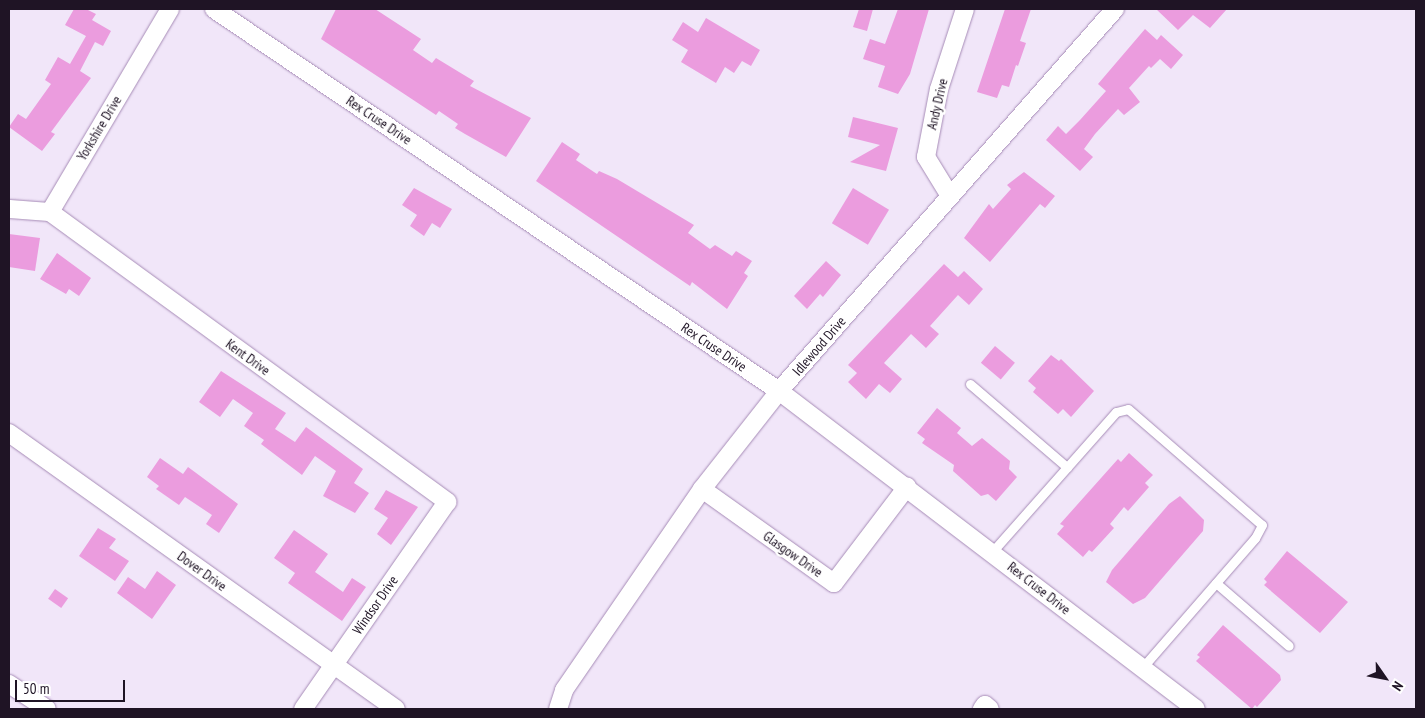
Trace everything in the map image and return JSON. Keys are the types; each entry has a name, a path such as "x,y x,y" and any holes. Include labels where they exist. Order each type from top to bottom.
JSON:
{"street":[{"name":"Yorkshire Drive","path":"50,212 170,9"},
{"name":"Rex Cruse Drive","path":"214,9 780,391 1196,709"},
{"name":"Andy Drive","path":"950,196 926,157 939,89 964,9"},
{"name":"Idlewood Drive","path":"558,709 564,690 702,490 780,391 1115,9"},
{"path":"9,209 50,212"},
{"name":"Kent Drive","path":"50,212 447,502"},
{"name":"Dover Drive","path":"9,433 396,709"},
{"name":"Glasgow Drive","path":"702,490 834,583 907,487"},
{"name":"Windsor Drive","path":"303,709 447,502"},
{"path":"9,684 47,709"}],"lane":[{"path":"970,384 1067,467"},
{"path":"992,552 1116,412 1128,409 1262,524 1256,538 1142,668"},
{"path":"1216,583 1289,646"}],"building":[{"path":"74,9 86,9 96,14 92,20 111,31 103,46 95,42 80,71 91,78 51,132 55,134 42,151 9,127 18,114 26,119 51,84 45,80 58,57 70,64 86,36 65,25"},
{"path":"336,9 375,9 421,39 413,50 432,63 436,58 474,81 470,86 531,118 506,157 455,128 458,124 439,111 436,115 321,39"},
{"path":"859,9 873,9 867,31 853,27"},
{"path":"898,9 929,9 910,74 898,94 878,87 885,66 863,59 870,39 885,44"},
{"path":"1005,9 1031,9 1020,41 1026,43 1018,66 1016,65 1009,87 1002,85 997,98 977,92"},
{"path":"1156,9 1227,9 1210,28 1193,15 1178,30"},
{"path":"706,18 760,50 751,66 742,61 734,73 725,67 716,83 681,62 688,50 672,40 683,22 698,32"},
{"path":"1145,29 1157,40 1161,35 1183,55 1171,69 1160,59 1151,68 1149,66 1129,88 1140,102 1124,115 1118,109 1095,134 1084,149 1093,157 1080,171 1046,140 1058,126 1066,134 1106,91 1098,84"},
{"path":"853,117 898,128 886,171 850,162 880,145 848,137"},
{"path":"562,142 580,154 576,160 597,174 599,171 617,179 694,225 688,233 710,249 715,245 732,256 736,251 752,261 744,273 748,276 727,309 692,282 690,286 536,181"},
{"path":"1024,172 1055,196 1045,208 1040,204 990,262 964,238 989,204 993,209 1011,189 1007,185"},
{"path":"414,188 452,209 440,228 432,223 424,236 410,226 417,215 402,205"},
{"path":"853,188 889,210 868,245 832,223"},
{"path":"9,234 40,238 35,271 9,267"},
{"path":"57,253 91,278 79,296 69,289 66,294 40,279"},
{"path":"826,261 841,275 823,297 820,294 807,309 794,296"},
{"path":"944,264 958,277 964,271 983,289 969,305 958,295 930,326 939,334 926,348 911,334 884,363 902,379 890,393 879,384 866,399 848,382 857,373 848,365"},
{"path":"995,346 1015,363 1001,380 981,363"},
{"path":"1051,355 1059,361 1061,359 1094,391 1071,417 1063,409 1058,414 1033,392 1036,388 1028,381"},
{"path":"221,371 286,413 275,429 295,442 306,427 363,469 354,483 369,493 355,513 323,496 336,471 315,456 302,475 261,444 264,440 244,426 253,413 233,399 220,417 199,402"},
{"path":"937,408 961,428 957,433 972,446 982,438 1010,461 1009,469 1017,477 996,501 988,494 981,496 953,471 954,465 922,443 925,439 917,433"},
{"path":"1129,453 1153,475 1145,483 1149,487 1128,511 1124,507 1110,524 1114,528 1092,552 1089,550 1083,557 1057,534 1064,526 1060,524 1118,459 1121,462"},
{"path":"160,458 183,474 188,467 238,504 219,533 206,524 212,515 185,497 179,505 156,489 159,486 147,477"},
{"path":"386,490 418,507 391,545 377,534 388,518 374,509"},
{"path":"1180,496 1204,520 1203,531 1145,598 1133,604 1106,582 1112,570 1169,504"},
{"path":"98,528 116,539 109,548 129,561 115,581 79,556"},
{"path":"294,530 328,554 315,572 343,592 352,578 366,587 342,621 288,583 295,573 274,558"},
{"path":"1287,551 1348,602 1320,633 1264,585 1267,582 1264,579"},
{"path":"157,571 176,585 152,619 117,593 128,577 145,589"},
{"path":"55,589 68,598 61,608 48,599"},
{"path":"1223,625 1280,675 1281,680 1257,707 1255,705 1252,709 1196,661 1200,657 1197,655"}]}
